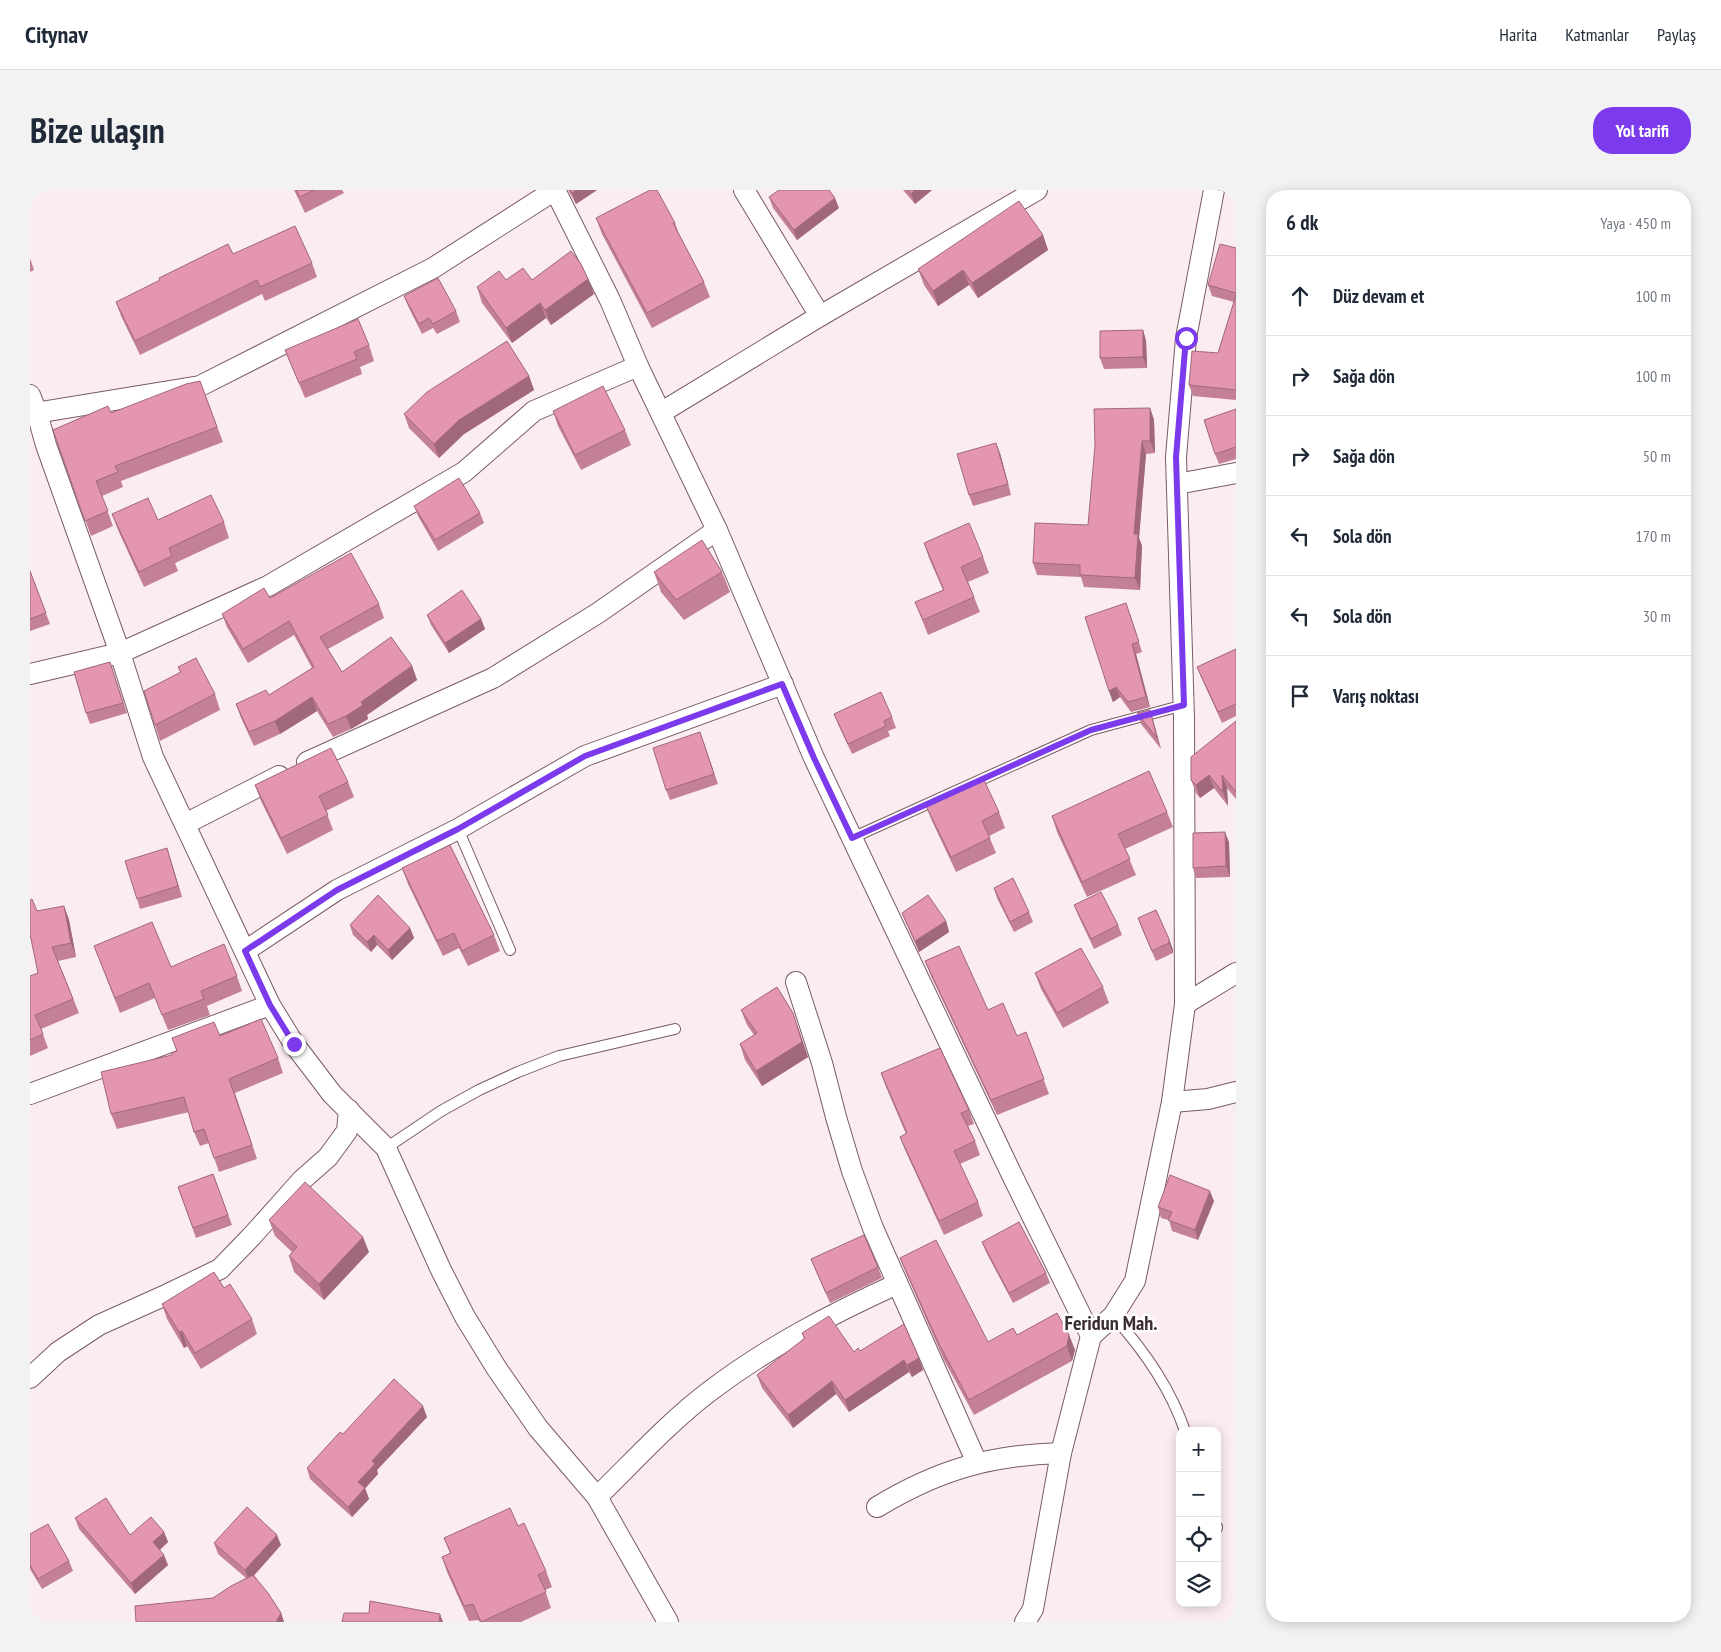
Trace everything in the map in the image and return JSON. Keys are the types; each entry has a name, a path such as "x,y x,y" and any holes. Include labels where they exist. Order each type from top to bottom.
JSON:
{"street":[{"path":"668,1622 597,1497 538,1428 497,1370 470,1325 441,1270 386,1148 332,1094 294,1044 270,1005 153,757 120,653 32,407 200,386 433,268 555,190 610,300 638,366 662,412 717,530 814,758 1091,1336"},
{"path":"744,190 820,316"},
{"path":"1026,1622 1033,1609 1061,1453 1091,1336 1113,1316 1135,1281 1172,1102 1185,1004 1184,705 1176,457 1186,338 1214,190"},
{"path":"662,412 1024,193"},
{"path":"30,674 120,653 268,586 464,472 534,410 638,366"},
{"path":"1177,484 1236,473"},
{"path":"185,824 297,767 493,678 598,613 717,530"},
{"path":"245,951 337,890 458,829 585,756 782,684"},
{"path":"1185,1004 1236,974"},
{"path":"796,982 822,1062 852,1171 873,1228 977,1463"},
{"path":"30,1094 270,1005"},
{"path":"1172,1102 1208,1099 1236,1092"},
{"path":"30,1378 58,1352 99,1325 220,1268 252,1237 302,1180 328,1158 347,1131 349,1110"},
{"path":"597,1497 678,1418 742,1368 809,1327 852,1304 897,1284"},
{"path":"877,1507 925,1481 977,1463 1004,1457 1061,1453"}],"lane":[{"path":"852,838 1091,730 1184,705"},
{"path":"458,829 510,950"},
{"path":"386,1148 441,1111 479,1090 518,1072 559,1056 675,1029"},
{"path":"1113,1316 1156,1370 1179,1414 1184,1427"}],"building":[{"path":"296,190 314,190 300,197"},
{"path":"650,190 657,190 704,282 647,313 596,218"},
{"path":"779,190 829,190 835,198 794,230 769,197"},
{"path":"1019,201 1043,235 972,283 963,270 933,291 918,269"},
{"path":"295,226 312,263 260,287 257,280 135,341 116,302 160,280 159,278 228,244 233,254"},
{"path":"1220,244 1236,248 1236,293 1208,285"},
{"path":"571,251 581,264 588,279 545,310 540,303 506,328 477,287 499,271 506,280 523,268 532,280"},
{"path":"438,278 456,311 433,324 429,318 419,324 404,296"},
{"path":"1236,295 1236,390 1189,385 1192,351 1218,353"},
{"path":"358,319 369,345 354,352 357,359 299,383 285,350"},
{"path":"1143,330 1143,357 1100,358 1100,331"},
{"path":"507,341 529,376 459,420 434,444 404,414 427,392"},
{"path":"200,381 217,427 115,466 118,472 96,481 108,511 85,521 53,430 108,406 111,413 186,384"},
{"path":"603,386 625,430 575,455 553,411"},
{"path":"1150,408 1150,441 1142,441 1134,534 1138,534 1135,578 1080,575 1080,565 1033,563 1035,523 1088,525 1095,445 1094,409"},
{"path":"1236,409 1236,447 1215,454 1204,420"},
{"path":"996,443 1008,484 969,495 957,454"},
{"path":"459,478 480,513 435,540 414,506"},
{"path":"211,495 224,522 169,548 172,556 139,572 112,514 148,498 158,520"},
{"path":"969,523 983,557 961,567 974,597 923,620 915,602 944,590 924,543"},
{"path":"702,540 722,572 676,600 654,572"},
{"path":"351,553 379,604 320,637 342,672 391,637 412,666 361,702 363,705 346,716 328,724 312,697 275,721 249,732 236,704 266,690 269,695 314,667 289,621 243,649 222,614 264,588 270,598"},
{"path":"30,571 46,613 30,619"},
{"path":"462,590 481,619 445,643 427,615"},
{"path":"1126,603 1139,642 1132,644 1146,697 1128,702 1116,687 1109,691 1085,617"},
{"path":"1236,649 1236,704 1218,712 1197,667"},
{"path":"196,658 215,694 155,725 144,691 181,672 178,667"},
{"path":"110,662 123,703 86,713 74,672"},
{"path":"881,692 892,717 884,721 886,726 848,744 834,714"},
{"path":"1150,710 1157,738 1137,713"},
{"path":"1236,721 1236,792 1222,775 1223,792 1209,775 1196,785 1191,780 1191,757"},
{"path":"700,732 714,774 666,790 653,748"},
{"path":"331,748 348,782 319,796 328,815 281,838 255,785"},
{"path":"1149,771 1167,812 1118,834 1130,859 1082,882 1052,816"},
{"path":"983,778 999,812 982,821 990,838 951,857 926,806"},
{"path":"1225,832 1226,866 1193,868 1193,833"},
{"path":"450,845 494,935 462,951 454,933 437,941 402,868"},
{"path":"167,848 178,886 137,899 125,861"},
{"path":"1013,878 1029,912 1010,922 994,888"},
{"path":"1101,892 1118,925 1091,939 1074,905"},
{"path":"378,895 410,928 388,950 374,935 367,942 350,925"},
{"path":"928,895 946,921 915,941 902,913"},
{"path":"32,899 37,911 64,906 71,943 52,947 73,999 35,1015 43,1034 30,1040 30,976 38,973 30,934 30,900"},
{"path":"1156,910 1169,943 1152,951 1138,918"},
{"path":"152,922 171,967 224,944 237,976 201,991 204,999 162,1015 149,983 115,998 94,946"},
{"path":"959,946 988,1010 1003,1003 1017,1036 1026,1032 1044,1079 991,1100 925,961"},
{"path":"1081,948 1103,987 1057,1013 1035,973"},
{"path":"777,987 793,1013 802,1042 756,1071 740,1044 757,1033 741,1010"},
{"path":"261,1019 278,1058 229,1079 252,1145 214,1158 204,1129 194,1132 184,1097 111,1114 101,1072 172,1055 172,1053 177,1051 172,1038 214,1022 220,1036"},
{"path":"940,1048 969,1110 961,1113 975,1141 954,1151 978,1202 939,1221 900,1137 907,1133 881,1073"},
{"path":"213,1174 228,1215 193,1228 178,1187"},
{"path":"1170,1175 1210,1191 1195,1230 1168,1220 1172,1212 1158,1207"},
{"path":"305,1182 363,1237 319,1284 289,1256 297,1247 269,1220"},
{"path":"1019,1222 1046,1273 1009,1293 982,1242"},
{"path":"864,1235 878,1267 826,1293 811,1259"},
{"path":"936,1240 988,1342 1013,1328 1017,1335 1057,1313 1069,1335 1067,1346 969,1400 939,1344 900,1258"},
{"path":"214,1272 224,1288 230,1284 252,1319 195,1353 182,1331 179,1332 162,1304"},
{"path":"829,1316 854,1352 858,1348 860,1351 904,1324 919,1358 907,1365 904,1360 845,1400 832,1381 788,1415 757,1375 805,1338 802,1333"},
{"path":"394,1379 423,1406 372,1461 375,1464 358,1482 365,1488 348,1507 307,1468 340,1432 343,1434"},
{"path":"106,1498 130,1535 151,1517 164,1532 153,1542 164,1555 131,1583 75,1518"},
{"path":"247,1507 277,1535 245,1570 214,1543"},
{"path":"510,1508 518,1526 524,1523 546,1571 538,1575 546,1592 481,1622 473,1604 464,1606 442,1557 451,1553 444,1538"},
{"path":"48,1524 69,1561 38,1579 30,1565 30,1534"},
{"path":"253,1575 281,1613 276,1622 136,1622 135,1606 213,1598"},
{"path":"370,1601 440,1614 439,1622 342,1622 344,1613 369,1613"},
{"path":"30,1610 40,1622 30,1622"}],"district":[{"name":"Feridun Mah.","path":"1111,1323"}],"route":[{"path":"294,1044 270,1005 245,951 337,890 458,829 585,756 782,684 852,838 1091,730 1184,705 1176,457 1186,338"}]}
